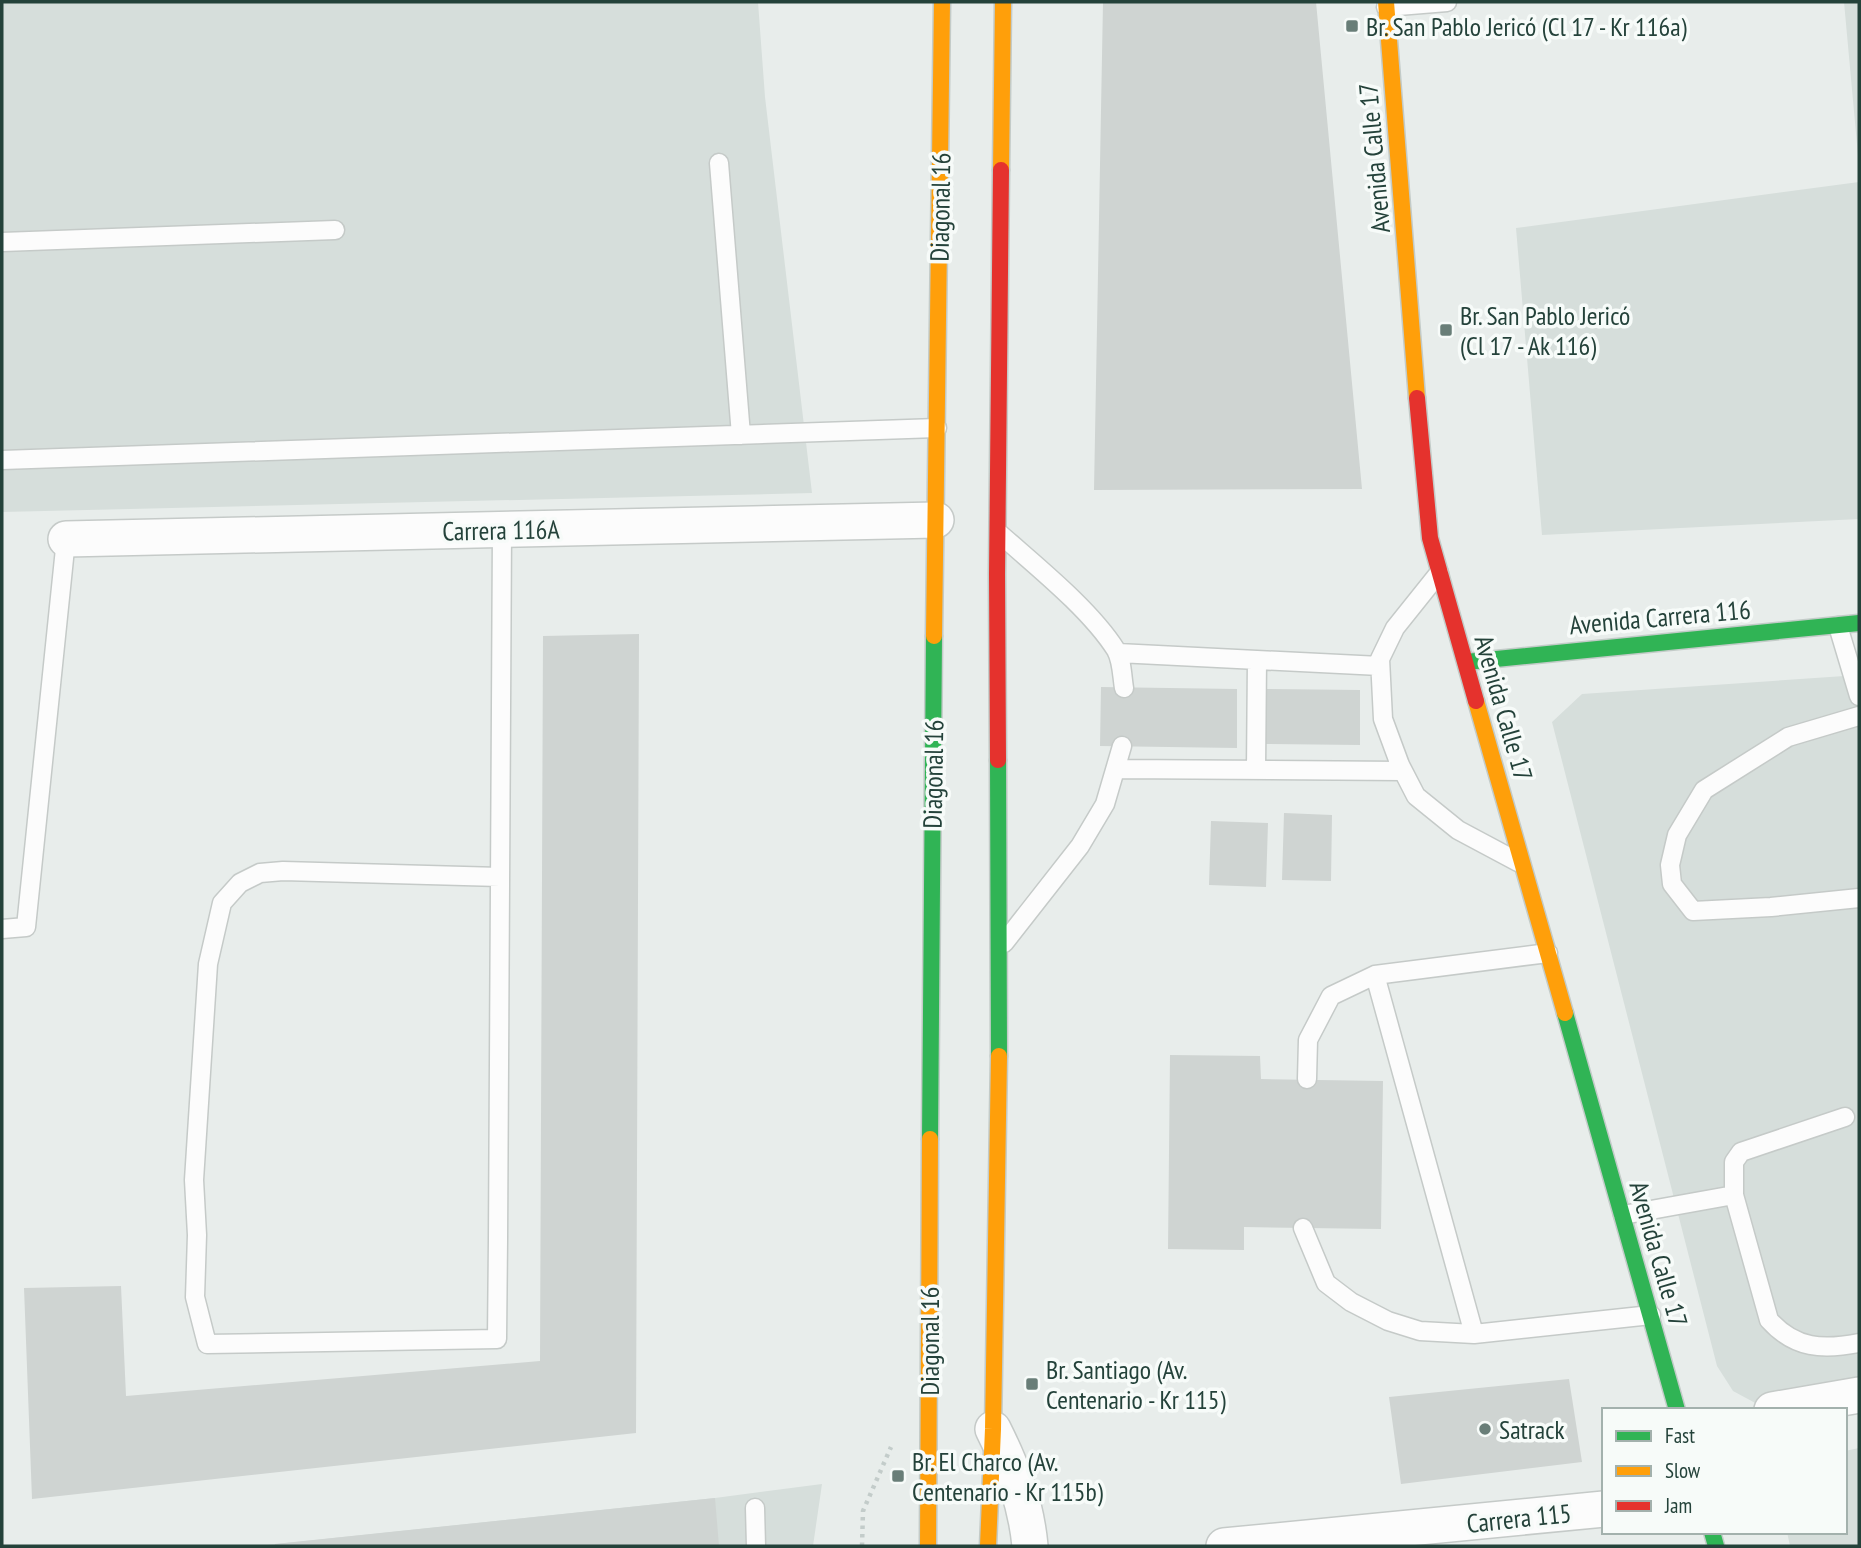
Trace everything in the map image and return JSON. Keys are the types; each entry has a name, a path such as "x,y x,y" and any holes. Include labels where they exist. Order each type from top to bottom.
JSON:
{"main road":[{"name":"Diagonal 16","path":"928,1546 931,883 942,2"},
{"path":"988,1546 993,1429 999,1046 997,574 1003,2"},
{"name":"Avenida Calle 17","path":"1386,4 1430,538 1677,1408"},
{"name":"Avenida Carrera 116","path":"1466,662 1859,623"}],"street":[{"name":"Carrera 116A","path":"66,539 936,520"},
{"path":"1784,1408 1859,1395"},
{"path":"993,1429 1012,1467 1027,1516 1030,1546"},
{"name":"Carrera 115","path":"1224,1546 1602,1509"}],"lane":[{"path":"1386,4 1447,2"},
{"path":"719,163 741,435"},
{"path":"2,242 335,230"},
{"path":"2,460 937,428"},
{"path":"500,877 283,871 260,873 240,883 222,903 208,964 194,1180 197,1235 195,1297 207,1344 497,1339 500,877 502,530"},
{"path":"999,534 1063,591 1118,653 1124,688"},
{"path":"2,929 26,927 66,539"},
{"path":"1439,573 1395,628 1380,659 1383,719 1402,771 1416,796 1458,830 1524,864"},
{"path":"1838,626 1859,696"},
{"path":"1118,653 1380,666"},
{"path":"1256,770 1257,660"},
{"path":"1859,716 1788,737 1704,790 1677,835 1670,865 1672,884 1693,911 1771,907 1859,898"},
{"path":"998,951 1080,846 1105,804 1122,746"},
{"path":"1116,769 1402,771"},
{"path":"1307,1079 1308,1040 1331,996 1375,975 1548,953"},
{"path":"1375,975 1474,1334"},
{"path":"1845,1117 1741,1152 1734,1162 1734,1195 1769,1320 1780,1333 1810,1346 1829,1349 1859,1343"},
{"path":"1623,1215 1734,1195"},
{"path":"1303,1228 1326,1283 1351,1302 1388,1321 1420,1331 1474,1334 1651,1315"},
{"path":"755,1508 756,1546"}],"shaded area":[{"path":"2,2 758,2 765,97 812,493 2,512"},
{"path":"1844,2 1859,2 1859,166"},
{"path":"1859,182 1859,519 1542,535 1516,228"},
{"path":"1859,675 1859,1388 1759,1405 1733,1391 1717,1366 1552,722 1582,694"},
{"path":"1859,1448 1859,1546 1790,1546 1787,1534 1847,1534 1847,1451"},
{"path":"822,1484 813,1546 258,1546 715,1498"}],"building":[{"path":"1103,2 1316,2 1362,489 1094,490"},
{"path":"639,634 636,1433 32,1499 24,1288 121,1286 126,1396 540,1361 543,636"},
{"path":"1101,687 1237,689 1237,748 1100,746"},
{"path":"1266,689 1360,690 1360,745 1266,744"},
{"path":"1284,813 1332,815 1331,881 1282,880"},
{"path":"1211,821 1268,823 1266,887 1209,885"},
{"path":"1170,1055 1260,1056 1261,1079 1383,1081 1381,1229 1244,1227 1244,1250 1168,1249"},
{"name":"Satrack","path":"1569,1379 1582,1462 1401,1484 1389,1397"},
{"path":"715,1498 719,1546 275,1546 275,1544"}],"traffic: fast":[{"path":"1466,662 1859,623"},
{"path":"930,1139 934,636"},
{"path":"998,760 999,1056"},
{"path":"1565,1013 1676,1408"},
{"path":"1713,1534 1716,1546"}],"traffic: slow":[{"path":"934,636 942,2"},
{"path":"1001,170 1003,2"},
{"path":"1386,2 1417,398"},
{"path":"1476,701 1565,1013"},
{"path":"988,1546 993,1429 999,1056"},
{"path":"928,1546 930,1139"}],"traffic: jam":[{"path":"998,760 1001,170"},
{"path":"1417,398 1430,538 1476,701"}],"place":[{"name":"Br. San Pablo Jericó (Cl 17 - Kr 116a)","path":"1352,26"},
{"name":"Br. San Pablo Jericó (Cl 17 - Ak 116)","path":"1446,330"},
{"name":"Br. Santiago (Av. Centenario - Kr 115)","path":"1032,1384"},
{"name":"Satrack","path":"1485,1429"},
{"name":"Br. El Charco (Av. Centenario - Kr 115b)","path":"898,1476"}]}
